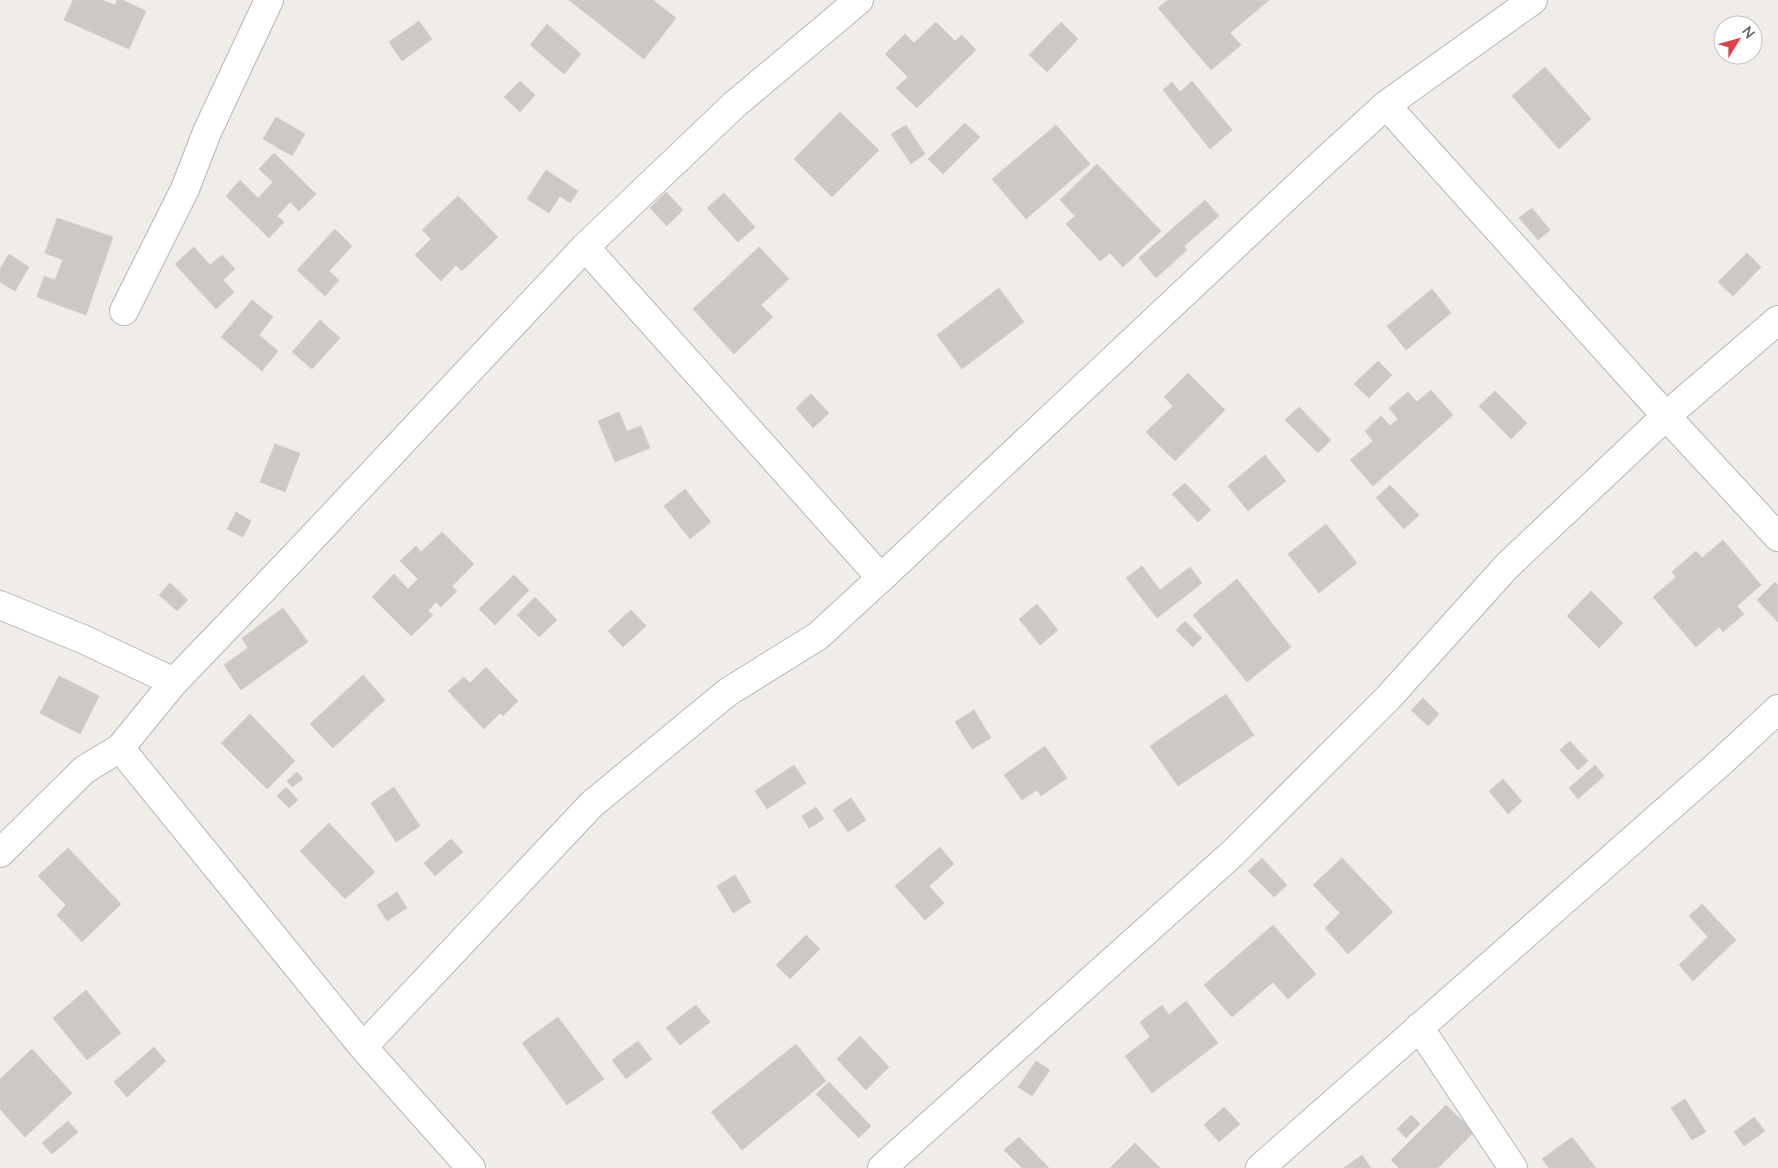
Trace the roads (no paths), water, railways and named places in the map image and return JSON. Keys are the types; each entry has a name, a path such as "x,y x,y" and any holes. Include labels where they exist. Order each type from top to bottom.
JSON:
{"street":[{"path":"124,311 185,189 207,132 270,0"},
{"path":"0,854 84,770 120,748 174,682 585,247 734,106 859,0"},
{"path":"363,1047 592,804 728,692 818,636 1386,105 1533,0"},
{"path":"1386,105 1666,416 1778,537"},
{"path":"585,247 881,578"},
{"path":"882,1168 1233,853 1388,698 1507,566 1666,416 1778,320"},
{"path":"0,605 85,640 174,682"},
{"path":"1260,1168 1778,710"},
{"path":"120,748 363,1047 471,1168"},
{"path":"1419,1027 1513,1168"}]}
